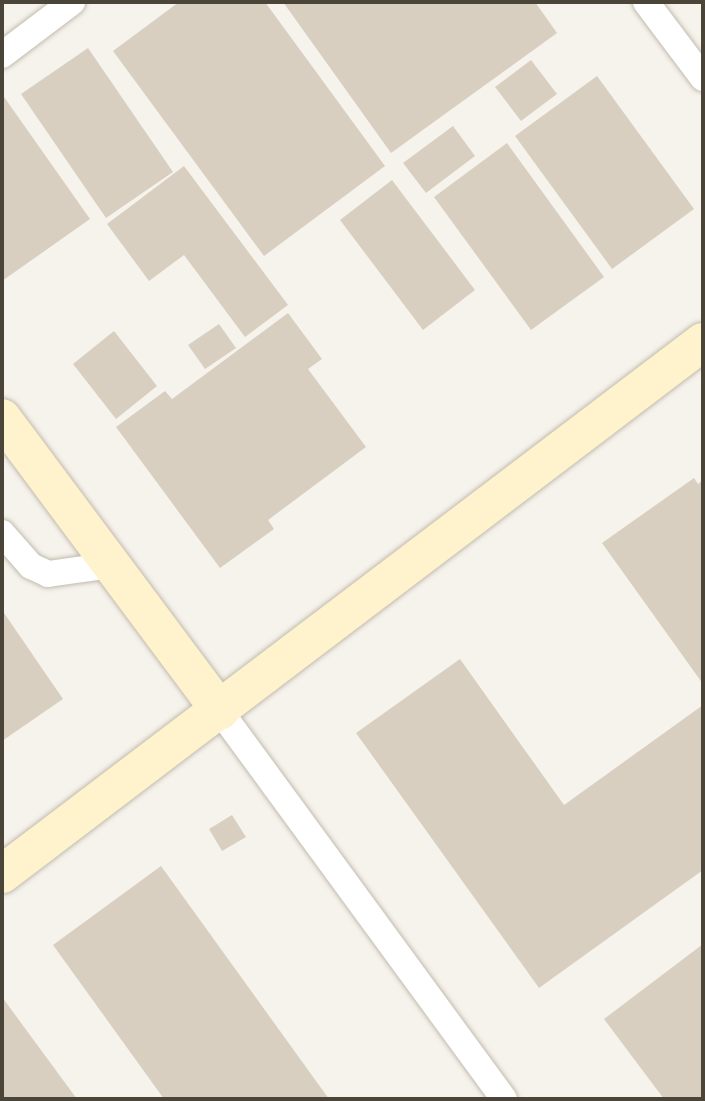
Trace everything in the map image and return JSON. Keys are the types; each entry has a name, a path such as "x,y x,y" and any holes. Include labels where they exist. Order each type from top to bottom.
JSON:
{"street":[{"path":"2,55 72,2"},
{"path":"646,2 703,78"},
{"path":"2,874 703,342"},
{"path":"2,418 504,1099"},
{"path":"2,533 31,566 48,574 112,565"}],"building":[{"path":"179,2 265,2 385,166 264,256 113,51"},
{"path":"283,2 535,2 557,33 391,153"},
{"path":"88,48 173,172 106,218 21,94"},
{"path":"531,60 557,94 521,121 495,87"},
{"path":"597,76 694,209 612,269 515,136"},
{"path":"2,94 90,219 2,281"},
{"path":"453,126 475,156 426,193 403,163"},
{"path":"507,143 604,277 531,330 434,197"},
{"path":"184,166 288,305 245,337 184,255 149,281 107,224"},
{"path":"392,180 475,290 423,330 340,220"},
{"path":"288,313 322,359 308,369 366,447 268,520 274,529 220,568 116,427 165,391 172,399"},
{"path":"219,324 236,348 205,369 188,345"},
{"path":"114,331 157,386 116,419 73,364"},
{"path":"694,478 698,484 703,480 703,684 602,543"},
{"path":"2,610 63,699 2,741"},
{"path":"460,659 564,805 703,705 703,870 539,988 356,733"},
{"path":"232,815 246,837 222,851 209,829"},
{"path":"161,866 329,1099 164,1099 53,945"},
{"path":"703,944 703,1099 664,1099 604,1019"},
{"path":"2,997 77,1099 2,1099"}]}
